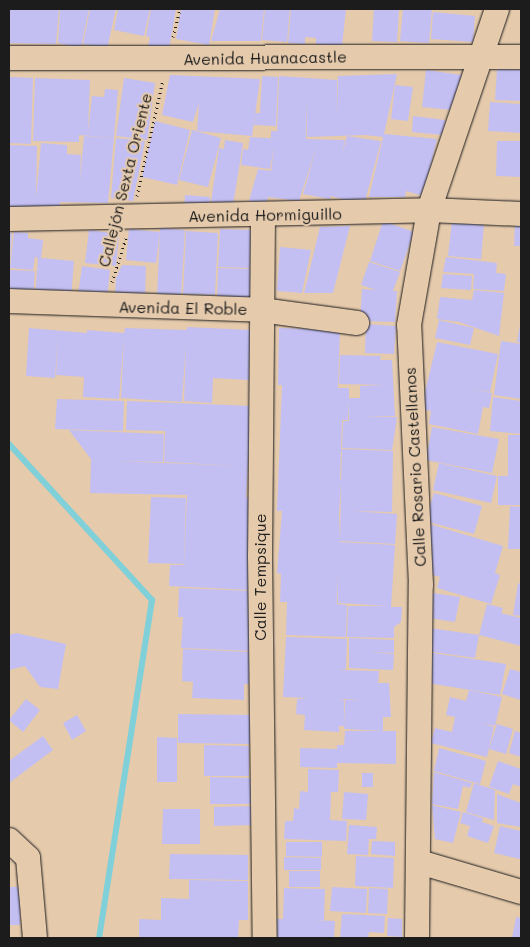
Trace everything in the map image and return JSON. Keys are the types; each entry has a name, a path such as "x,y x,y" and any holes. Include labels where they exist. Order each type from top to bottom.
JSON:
{"street":[{"name":"Calle Rosario Castellanos","path":"417,938 420,862 421,585 409,325 429,210 498,9"},
{"name":"Avenida Huanacastle","path":"9,58 168,60 521,56"},
{"name":"Avenida Hormiguillo","path":"9,219 263,216 429,210 521,214"},
{"name":"Calle Tempsique","path":"263,216 260,556 265,938"},
{"name":"Avenida El Roble","path":"9,301 105,306 261,310 357,322"},
{"path":"9,840 28,858 34,938"},
{"path":"420,862 521,892"}],"path":[{"name":"Callejón Sexta Oriente","path":"105,306 132,218 168,60"}],"building":[{"path":"10,9 59,9 56,44 9,43"},
{"path":"60,9 89,9 81,48 58,43"},
{"path":"90,9 116,9 107,49 83,44"},
{"path":"118,9 150,9 144,36 114,30"},
{"path":"151,9 176,9 168,55 147,51 150,37 146,36"},
{"path":"181,9 215,9 209,45 176,39"},
{"path":"220,9 264,9 261,41 211,41"},
{"path":"265,9 290,9 287,42 262,40"},
{"path":"291,9 346,9 342,46 316,44 316,38 305,37 305,44 288,43"},
{"path":"374,9 399,9 397,42 372,41"},
{"path":"403,9 432,9 429,43 400,41"},
{"path":"433,12 475,16 473,42 431,39"},
{"path":"497,69 521,70 521,101 495,100"},
{"path":"426,70 462,75 451,110 422,107"},
{"path":"397,74 384,134 437,139 423,196 406,191 405,197 369,197 383,137 365,135 307,137 307,99 306,139 345,140 342,155 347,136 381,141 364,205 331,196 330,199 303,194 317,145 299,201 268,197 266,204 249,201 258,169 271,171 274,147 270,169 241,165 243,149 248,150 250,137 285,139 271,138 271,131 277,131 279,76 337,80 337,118 338,76"},
{"path":"170,75 260,79 252,136 197,131 199,103 193,122 162,115"},
{"path":"262,76 278,77 276,126 254,125 255,113 260,113"},
{"path":"9,77 33,78 31,144 9,143"},
{"path":"35,78 90,80 88,133 92,96 104,97 105,89 118,90 114,138 79,135 79,142 33,141"},
{"path":"124,78 155,83 147,140 116,136"},
{"path":"395,85 413,87 408,121 391,119"},
{"path":"490,102 521,104 521,133 488,131"},
{"path":"413,116 445,120 443,135 412,132"},
{"path":"155,121 190,130 177,185 142,177"},
{"path":"192,130 221,138 208,187 179,180"},
{"path":"84,136 114,138 108,203 60,202 60,208 9,208 9,145 37,146 36,198 41,143 67,145 67,154 81,155 80,181"},
{"path":"116,138 145,141 133,201 111,198"},
{"path":"225,140 243,143 233,205 211,202 219,148 224,149"},
{"path":"497,141 521,141 521,177 496,176"},
{"path":"185,195 210,197 209,208 184,207"},
{"path":"383,221 414,232 400,271 370,261"},
{"path":"452,221 484,225 481,259 448,256"},
{"path":"515,224 521,224 521,246 514,246"},
{"path":"350,226 333,293 304,293 320,227"},
{"path":"160,228 185,230 181,297 157,296"},
{"path":"129,229 160,232 156,263 126,260"},
{"path":"220,229 251,230 250,268 218,267"},
{"path":"89,230 119,234 116,266 85,263"},
{"path":"186,231 218,233 215,295 183,294"},
{"path":"14,232 28,233 28,238 43,240 41,258 74,261 71,298 35,296 38,258 35,257 33,270 10,268"},
{"path":"9,233 12,233 10,260 9,260"},
{"path":"280,247 311,250 302,293 277,291"},
{"path":"446,257 497,263 496,273 506,274 504,291 473,289 474,274 443,272"},
{"path":"369,262 400,272 393,291 397,291 395,322 360,321 362,289 376,290 361,285"},
{"path":"122,265 146,266 145,297 115,296 116,278"},
{"path":"82,266 110,270 107,298 78,295"},
{"path":"218,268 251,269 250,298 217,297"},
{"path":"9,270 35,271 33,299 9,297"},
{"path":"443,274 472,276 471,290 441,288"},
{"path":"474,290 504,293 499,336 459,322 437,319 440,297 472,300"},
{"path":"439,320 474,328 470,345 435,338"},
{"path":"521,320 521,343 517,342"},
{"path":"366,324 396,326 394,354 365,353"},
{"path":"187,327 251,330 249,380 213,378 212,403 184,401 186,344 182,402 121,398 124,336 119,399 83,397 84,377 56,375 58,337 55,378 26,376 29,328 87,333 87,330 124,333 125,328 187,330"},
{"path":"279,328 340,330 338,388 349,388 349,398 360,398 360,386 384,385 339,384 340,355 381,356 380,360 392,360 395,416 363,416 397,417 392,450 342,448 343,421 349,421 349,400 348,420 342,420 341,449 393,451 392,512 352,511 397,514 395,544 340,541 341,482 339,513 340,542 395,545 391,607 402,607 401,622 394,627 394,638 347,637 348,606 388,606 338,603 338,574 337,604 347,605 346,637 286,635 287,602 280,602 281,574 277,573 282,511 277,511 282,385 278,385","holes":["342,451 341,480 340,479"]},
{"path":"501,341 521,344 521,399 494,395"},
{"path":"437,342 498,354 490,392 469,388 492,393 489,408 483,407 478,434 429,424 431,411 421,409"},
{"path":"493,397 521,401 521,434 490,431"},
{"path":"57,399 124,401 123,431 55,429"},
{"path":"127,401 252,406 246,497 250,498 250,590 169,586 170,565 184,565 187,495 90,493 91,459 69,430 164,434 163,462 115,461 241,466 164,462 165,431 126,430"},
{"path":"432,427 499,439 492,473 426,460"},
{"path":"508,435 521,435 521,505 498,505 498,476 508,476"},
{"path":"439,463 497,476 491,503 433,490"},
{"path":"434,493 482,506 474,534 425,521"},
{"path":"151,497 186,498 184,564 148,563"},
{"path":"510,506 521,507 521,549 508,549"},
{"path":"426,523 503,546 495,573 500,575 491,604 437,588 440,577 426,573 432,554 427,553"},
{"path":"518,583 521,584 521,616 513,615"},
{"path":"179,588 253,591 251,651 181,648 183,617 178,617"},
{"path":"433,593 460,597 455,622 429,618"},
{"path":"487,604 503,608 501,613 521,618 521,646 479,635"},
{"path":"429,628 479,635 475,658 426,651"},
{"path":"16,633 66,644 58,689 40,687 25,666 9,670 9,635"},
{"path":"286,637 347,639 346,669 340,670 379,671 378,683 389,683 391,717 383,717 383,731 344,729 345,700 363,700 339,699 344,700 344,726 339,726 339,732 304,730 305,715 296,714 297,699 308,698 283,697"},
{"path":"349,638 394,640 394,653 369,652 394,654 393,670 349,668"},
{"path":"183,649 250,652 249,684 244,684 244,700 192,698 193,682 182,681"},
{"path":"426,652 506,664 500,695 422,682"},
{"path":"510,669 521,672 521,700 502,694"},
{"path":"469,690 502,697 495,726 482,723 494,727 487,757 431,743 435,728 452,732 455,717 446,715 450,697 466,701"},
{"path":"26,699 40,710 23,732 9,720"},
{"path":"178,714 250,715 250,744 178,743"},
{"path":"77,715 86,731 72,740 63,723"},
{"path":"497,724 513,729 506,754 489,749"},
{"path":"345,731 396,731 396,764 337,763 337,768 300,767 300,748 337,749 337,745 344,745"},
{"path":"515,731 521,733 521,757 509,753"},
{"path":"43,736 53,750 9,783 9,761"},
{"path":"157,737 177,738 177,782 157,782"},
{"path":"204,745 249,746 249,776 204,776"},
{"path":"439,748 486,761 480,784 434,771"},
{"path":"498,761 521,769 521,787 513,784 509,794 489,787"},
{"path":"308,769 339,770 338,792 331,792 330,820 347,821 346,841 284,839 285,821 293,821 294,808 299,809 300,791 308,792"},
{"path":"434,772 472,783 470,788 463,786 458,809 432,804"},
{"path":"362,773 373,773 373,787 362,787"},
{"path":"210,777 253,778 252,804 210,804"},
{"path":"474,783 495,790 494,820 466,812"},
{"path":"344,792 368,794 366,820 342,819"},
{"path":"497,794 521,803 521,827 497,823"},
{"path":"432,805 461,812 453,843 435,839"},
{"path":"254,806 254,825 214,826 214,807"},
{"path":"163,809 200,809 200,844 162,844"},
{"path":"463,812 483,818 482,822 494,826 488,843 467,836 470,826 460,823"},
{"path":"349,825 377,827 376,839 369,839 368,855 347,854"},
{"path":"500,826 521,831 520,859 494,853"},
{"path":"372,841 395,842 395,856 371,854"},
{"path":"286,842 322,842 322,857 286,856"},
{"path":"170,854 248,855 248,880 169,879"},
{"path":"356,856 394,858 393,888 355,886"},
{"path":"284,857 321,858 321,870 284,870"},
{"path":"289,871 320,871 320,887 289,887"},
{"path":"189,880 248,881 248,920 239,920 238,938 139,938 139,919 161,920 161,898 189,899"},
{"path":"9,887 20,887 20,925 9,925"},
{"path":"332,887 367,889 366,913 330,911"},
{"path":"284,888 325,889 324,920 315,920 335,921 334,938 277,938 277,919 283,919"},
{"path":"369,888 388,889 387,914 368,913"},
{"path":"342,914 385,916 384,933 369,932 368,938 340,938"},
{"path":"516,917 521,918 521,938 512,938"},
{"path":"388,918 402,919 402,937 387,936"}],"waterway":[{"path":"9,444 152,600 99,938"}]}
